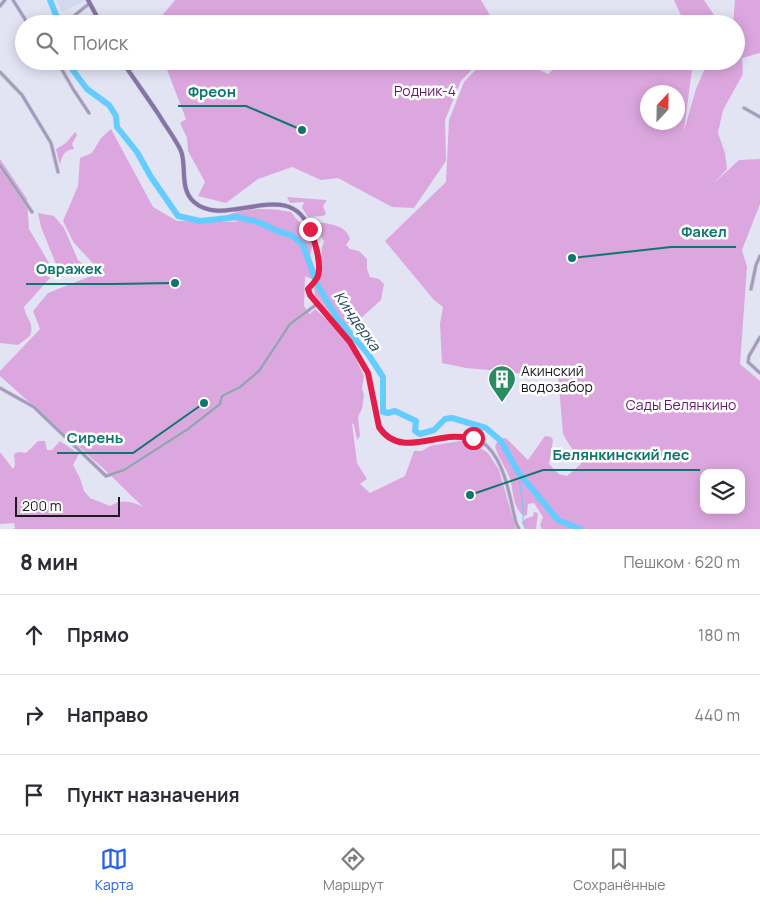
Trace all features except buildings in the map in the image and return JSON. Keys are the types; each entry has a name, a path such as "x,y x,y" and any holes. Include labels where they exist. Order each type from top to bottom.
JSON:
{"street":[{"path":"0,6 5,0"},
{"path":"13,0 22,15"},
{"path":"75,15 89,2 96,15"},
{"path":"62,70 89,113"},
{"path":"128,70 182,153 185,183 193,202 205,208 222,210 282,205 292,208 307,220 318,256 318,278 308,289 310,295 350,342 368,373 379,427 384,434 391,440 405,443 451,436 473,438 483,442 502,469 519,529"},
{"path":"0,72 22,96 51,143 58,172"},
{"path":"744,108 760,117"},
{"path":"0,165 32,212"},
{"path":"751,289 760,256"},
{"path":"0,388 34,407 106,476 124,470 195,424 220,404 222,396 240,387 259,372 290,324 317,304"},
{"path":"760,337 749,356 748,362 760,373"}],"shaded area":[{"path":"56,0 84,0 84,1 62,12"}],"green space":[{"path":"175,0 481,0 490,15 162,15"},
{"path":"674,0 704,0 714,15 681,15"},
{"path":"735,0 760,0 760,53 745,57 745,15 734,15"},
{"name":"Родник-4","path":"167,70 471,70 461,81 445,120 446,161 414,208 392,207 338,178 321,180 292,167 258,179 226,203 198,196 205,182 188,151 187,138 180,123 186,119"},
{"name":"Сады Белянкино","path":"475,70 540,70 548,74 553,70 692,70 685,123 685,85 640,85 640,130 684,131 696,89 704,70 743,70 743,74 723,110 718,133 725,153 727,169 714,183 739,160 760,159 760,204 742,250 747,267 740,364 760,381 760,529 542,529 540,525 543,517 534,503 528,504 527,515 524,516 517,508 510,479 495,446 499,439 506,438 528,460 545,436 551,437 553,440 549,464 559,474 567,476 581,464 563,434 558,375 533,377 512,372 466,368 442,363 440,324 443,307 434,300 385,241 446,182 449,120 464,82"},
{"path":"111,129 153,207 177,221 238,222 226,216 241,211 267,209 291,212 304,225 307,240 313,243 310,256 316,271 314,280 305,276 304,306 310,314 315,309 333,325 350,346 364,376 362,409 358,417 360,436 357,440 352,423 357,463 367,479 360,484 370,493 405,476 414,451 422,451 430,446 466,440 467,442 469,440 488,453 499,470 516,529 13,529 15,528 14,523 0,524 0,452 13,469 15,465 14,454 19,452 26,453 38,441 45,441 47,450 52,450 60,441 79,454 73,465 84,491 90,498 110,506 119,502 127,502 143,507 106,471 0,376 0,371 40,329 33,311 48,293 101,272 74,243 63,221 78,186 80,158 92,153 101,138"},
{"path":"75,132 77,135 72,144 74,149 64,154 60,165 56,149 66,143"},
{"path":"0,159 27,199 29,229 49,263 50,278 24,307 31,324 30,336 18,345 0,343"},
{"path":"287,197 327,200 323,206 326,214 308,217 302,208 304,202 290,203"},
{"path":"38,213 54,216 64,228 78,260 91,271 73,275 56,269 56,264 41,227"},
{"path":"317,222 337,226 345,231 350,239 346,245 350,249 359,251 367,259 367,269 370,277 379,279 384,284 381,300 350,328 342,328 315,295 314,288 320,275 321,253 324,241 313,225"},
{"path":"534,512 538,513 536,529 525,529 522,523 525,519 533,516"}],"waterway":[{"name":"Киндерка","path":"50,0 56,15"},
{"name":"Киндерка","path":"73,70 87,89 109,105 116,116 117,127 137,152 151,177 178,216 200,221 238,217 261,223 291,235 303,245 317,284 337,318 368,354 383,377 383,412 395,411 416,421 415,431 420,434 434,430 445,419 452,418 486,428 501,441 518,472 558,520 580,529"},
{"path":"518,472 523,506 523,522 526,529"}],"place":[{"name":"Фреон","path":"302,130"},
{"name":"Факел","path":"572,258"},
{"name":"Овражек","path":"175,283"},
{"name":"Сирень","path":"204,403"},
{"name":"Акинский водозабор","path":"502,403"},
{"name":"Белянкинский лес","path":"470,495"}],"route":[{"path":"310,229 318,256 319,271 318,278 308,289 310,295 350,342 368,373 379,427 384,434 391,440 405,443 451,436 473,438"}]}
